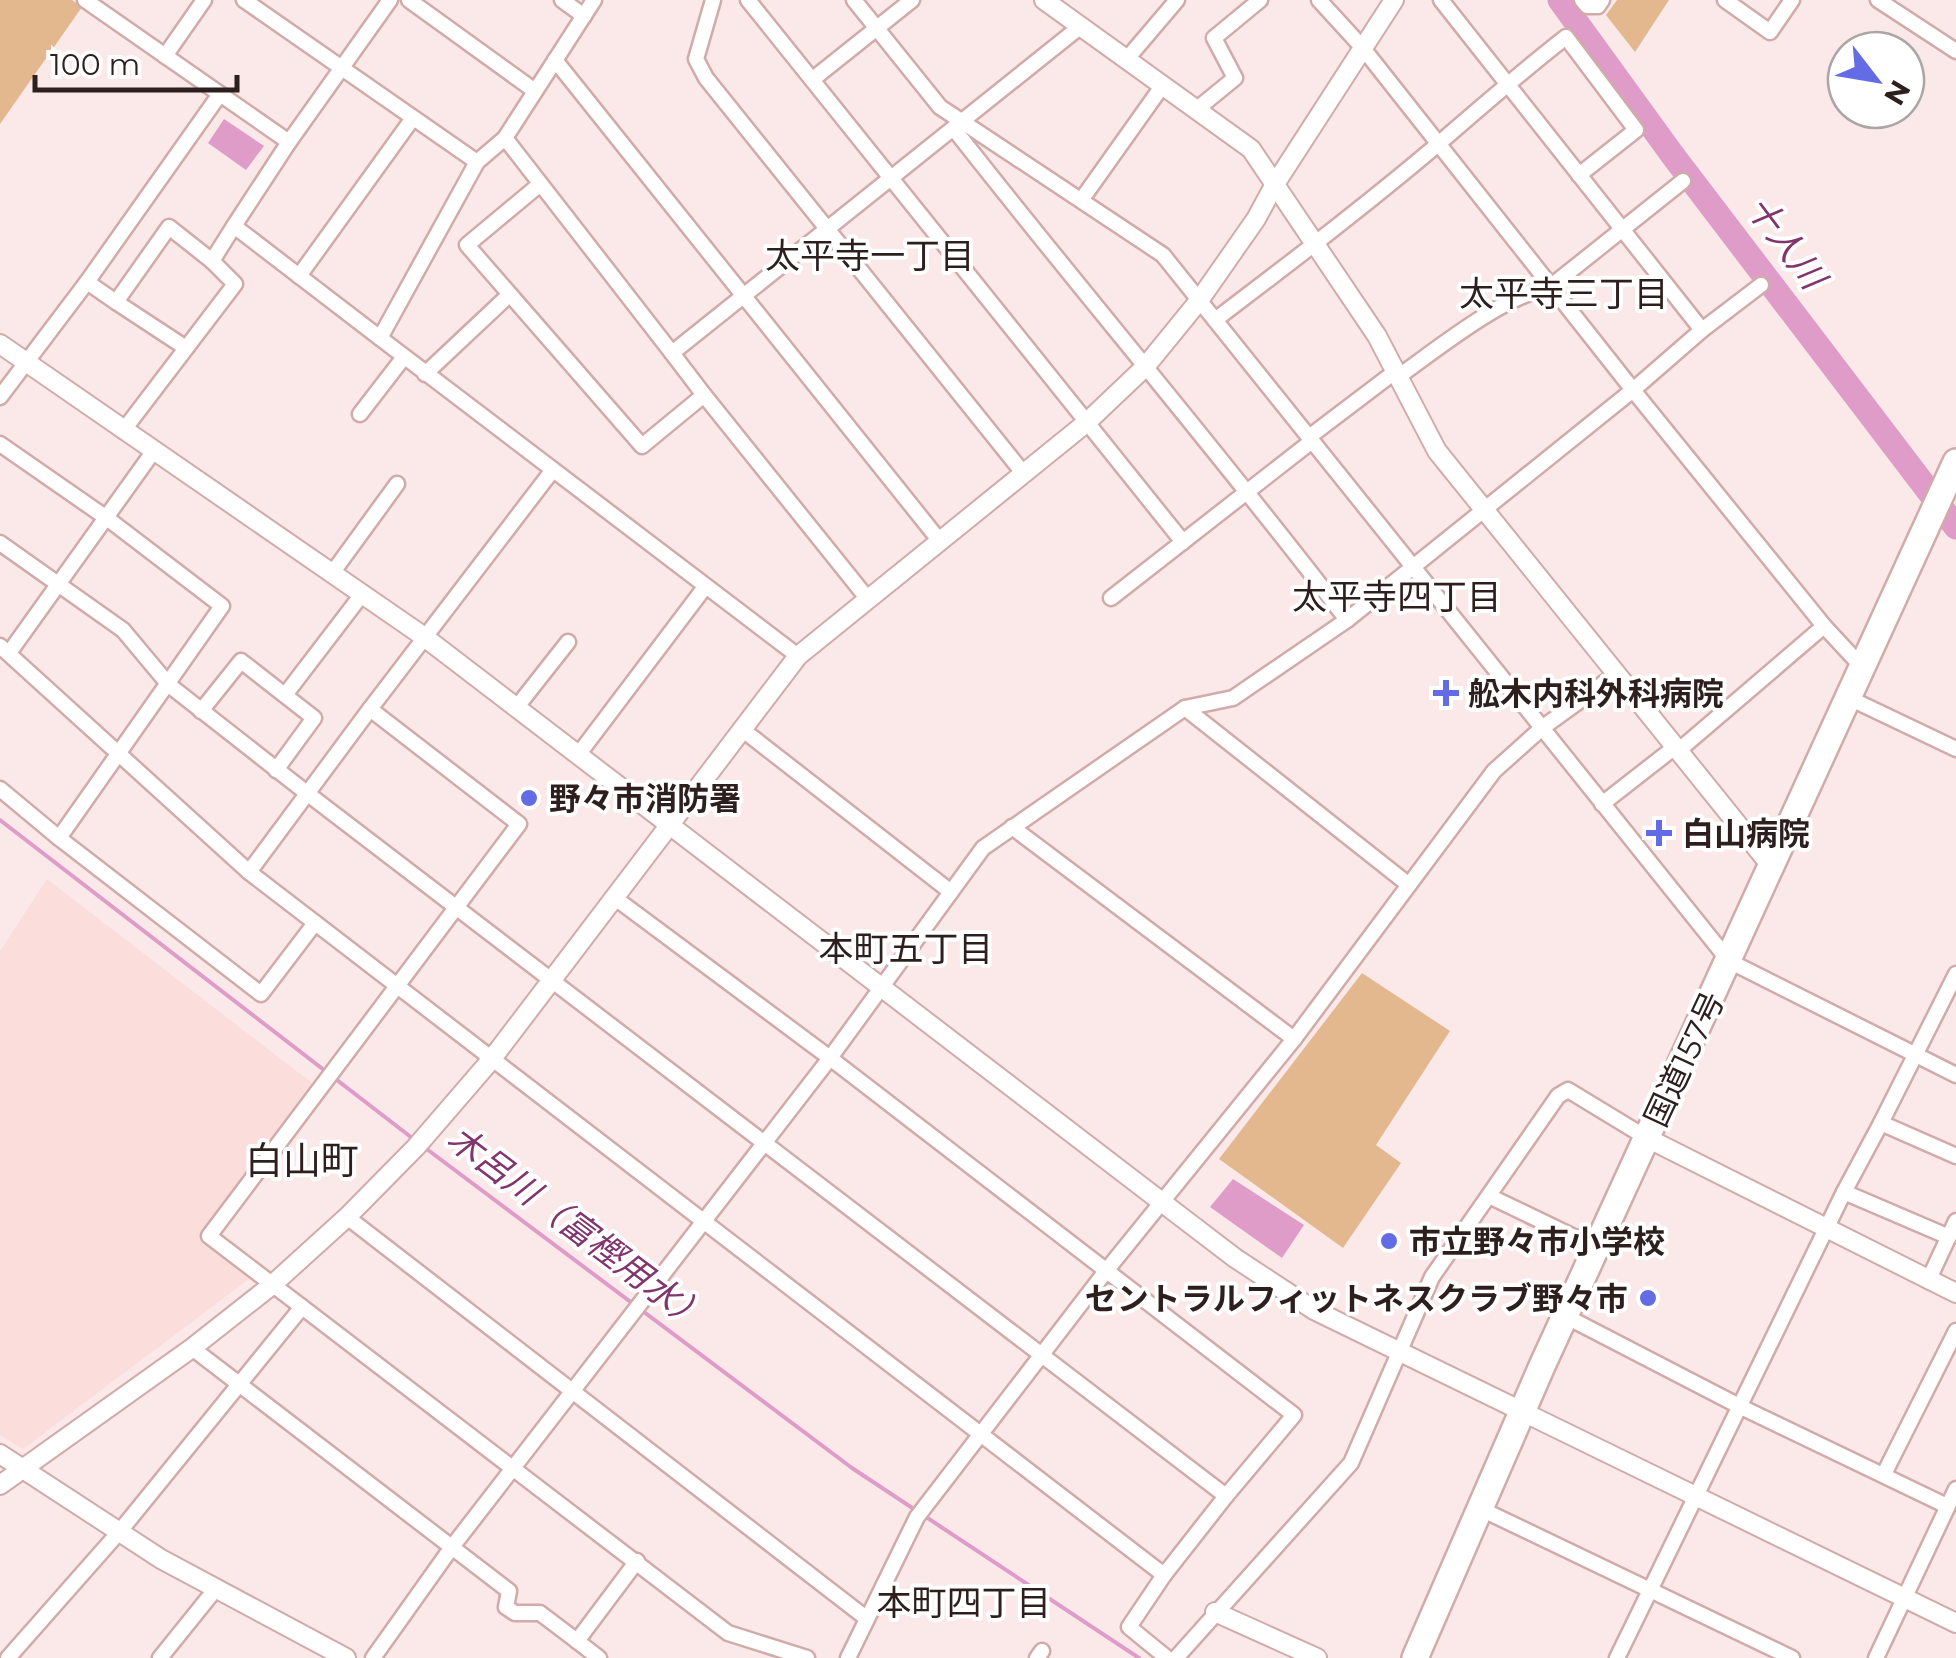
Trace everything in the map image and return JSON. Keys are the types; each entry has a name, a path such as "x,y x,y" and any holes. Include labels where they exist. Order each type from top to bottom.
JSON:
{"highway":[{"name":"国道157号","path":"1415,1658 1523,1410 1956,462"}],"street":[{"path":"86,0 289,142"},
{"path":"165,56 204,0"},
{"path":"244,0 477,162"},
{"path":"212,261 289,142 390,0"},
{"path":"409,0 535,91"},
{"path":"562,0 584,16"},
{"path":"380,338 477,162 504,138 594,0"},
{"path":"712,0 696,59 706,78 1024,474"},
{"path":"748,0 1183,542"},
{"path":"854,0 958,126 1072,280 1247,489 1347,620"},
{"path":"813,79 912,0"},
{"path":"1044,0 1251,150 1376,336 1437,451 1772,867"},
{"path":"1126,60 1177,0"},
{"path":"1197,109 1234,78 1214,38 1260,0"},
{"path":"1319,0 1362,47 1824,626 1863,668"},
{"path":"0,1486 192,1348 272,1285 347,1217 423,1139 491,1060 798,656 1086,423 1145,367 1198,302 1256,219 1274,184 1394,0"},
{"path":"1441,0 1702,330"},
{"path":"1582,0 1587,6 1598,6 1602,0"},
{"path":"1724,0 1770,32 1792,0"},
{"path":"1878,0 1956,51"},
{"path":"672,353 1081,26"},
{"path":"1215,320 1315,244 1506,83 1566,38 1636,130 1579,176"},
{"path":"556,60 938,540"},
{"path":"1082,198 1162,85"},
{"path":"0,397 88,282 220,94"},
{"path":"299,276 413,118"},
{"path":"958,126 1082,198 1163,255 1729,961 1956,1074"},
{"path":"504,138 867,598"},
{"path":"1112,598 1397,374 1474,323 1550,287 1683,181"},
{"path":"540,185 466,245 642,446 704,395"},
{"path":"234,226 798,656"},
{"path":"116,302 170,227 234,284 123,431"},
{"path":"88,282 186,348"},
{"path":"373,1658 452,1547 830,1058 984,848 1185,708 1234,698 1347,620 1760,286"},
{"path":"426,374 509,295"},
{"path":"0,344 423,636 1235,1258 1314,1310 1956,1623"},
{"path":"360,414 404,357"},
{"path":"0,444 108,519 222,606 59,838"},
{"path":"153,452 61,584 5,649 249,872 1164,1575"},
{"path":"249,872 423,636 552,472"},
{"path":"333,572 397,484"},
{"path":"0,544 123,630 169,685 276,770 1226,1496"},
{"path":"578,755 705,587"},
{"path":"285,695 364,593"},
{"path":"1602,804 1676,749 1824,626"},
{"path":"516,708 568,642"},
{"path":"201,710 241,660 314,718 276,770"},
{"path":"848,1658 921,1512 1106,1271 1294,1039 1494,771 1542,728 1615,674"},
{"path":"1849,698 1956,749"},
{"path":"1185,708 1409,885"},
{"path":"370,709 519,824 210,1236 728,1632 807,1658"},
{"path":"743,730 951,892"},
{"path":"0,790 262,994 315,924"},
{"path":"1012,827 1294,1039"},
{"path":"615,898 1294,1415 1164,1575 1129,1627 1167,1658"},
{"path":"1617,1658 1825,1230 1956,974"},
{"path":"1176,1658 1351,1463 1432,1277 1558,1096 1568,1090 1647,1138 1956,1293"},
{"path":"1881,1123 1956,1156"},
{"path":"1844,1192 1949,1237"},
{"path":"1489,1196 1597,1248"},
{"path":"347,1217 866,1618"},
{"path":"1928,1280 1956,1222"},
{"path":"8,1658 120,1531 302,1308"},
{"path":"1566,1317 1947,1506"},
{"path":"1884,1474 1956,1331"},
{"path":"192,1348 510,1591 506,1607 514,1613 540,1613 599,1658"},
{"path":"0,1454 214,1591 346,1658"},
{"path":"1876,1658 1956,1489"},
{"path":"1479,1508 1792,1658"},
{"path":"578,1642 637,1561"},
{"path":"160,1658 214,1591"},
{"path":"1215,1612 1317,1658"}],"shaded area":[{"path":"0,0 72,0 82,7 0,124"},
{"path":"1617,0 1669,0 1635,52 1606,15"},
{"path":"224,119 264,146 246,170 208,143"},
{"path":"47,879 312,1083 199,1240 249,1279 23,1449 0,1435 0,951"},
{"path":"1362,973 1450,1031 1376,1145 1401,1163 1343,1248 1219,1159"},
{"path":"1233,1179 1304,1225 1282,1258 1210,1207"}],"waterway":[{"name":"十人川","path":"1560,0 1674,157 1956,527"},
{"name":"木呂川（富樫用水）","path":"0,820 416,1141"},
{"name":"木呂川（富樫用水）","path":"424,1147 852,1468 1139,1658"}],"place":[{"name":"舩木内科外科病院","path":"1446,693"},
{"name":"野々市消防署","path":"529,798"},
{"name":"白山病院","path":"1659,833"},
{"name":"市立野々市小学校","path":"1389,1241"},
{"name":"セントラルフィットネスクラブ野々市","path":"1648,1298"}],"district":[{"name":"太平寺一丁目","path":"870,255"},
{"name":"太平寺三丁目","path":"1564,293"},
{"name":"太平寺四丁目","path":"1397,596"},
{"name":"本町五丁目","path":"906,948"},
{"name":"白山町","path":"302,1160"},
{"name":"本町四丁目","path":"964,1602"}]}
